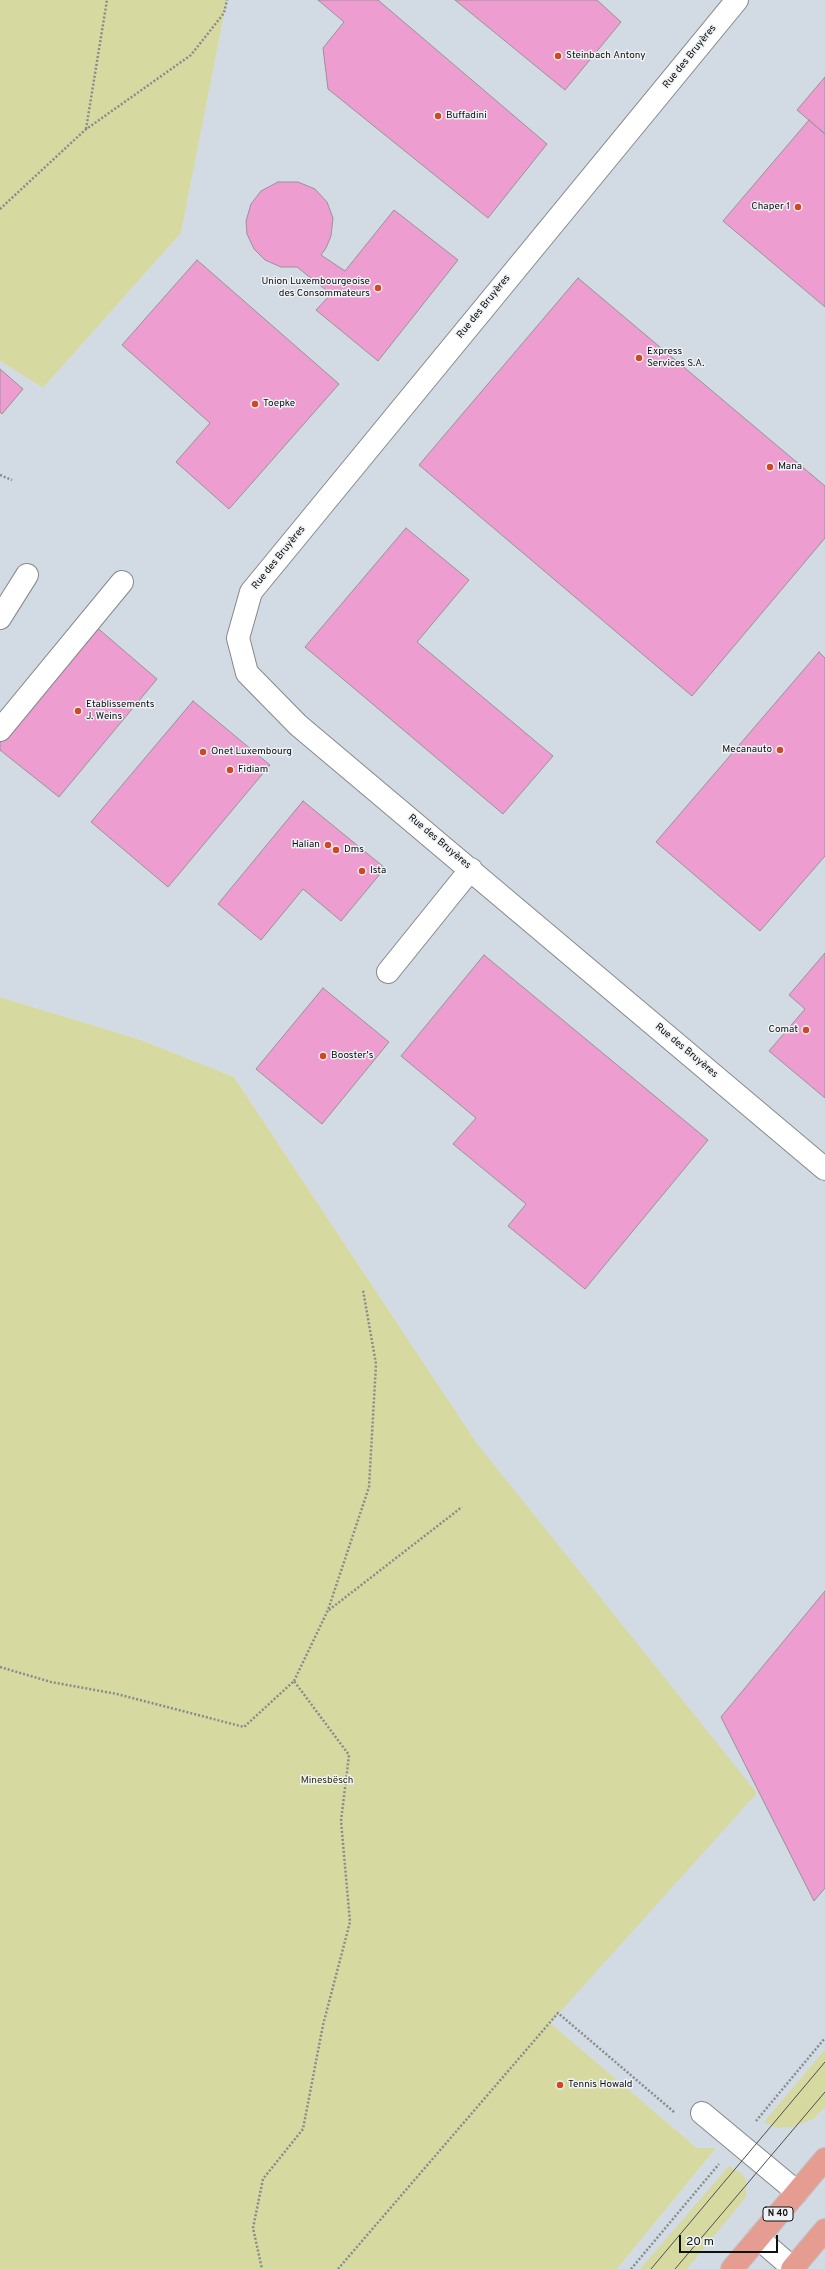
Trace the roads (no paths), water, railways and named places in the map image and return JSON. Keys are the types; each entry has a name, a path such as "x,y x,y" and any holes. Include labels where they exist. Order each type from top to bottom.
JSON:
{"main road":[{"name":"N 40","path":"732,2269 825,2159"},
{"path":"793,2269 825,2230"}],"street":[{"name":"Rue des Bruyères","path":"737,0 251,592 238,638 247,673 298,725 471,869 825,1169"},
{"path":"0,618 27,575"},
{"path":"0,730 122,582"},
{"path":"388,972 471,869"},
{"path":"702,2113 797,2192"},
{"path":"758,2238 793,2269"}],"tram line":[{"path":"651,2269 825,2062"},
{"path":"675,2269 825,2092"}],"place":[{"name":"Steinbach Antony","path":"558,56"},
{"name":"Buffadini","path":"438,116"},
{"name":"Chaper 1","path":"798,207"},
{"name":"Union Luxembourgeoise des Consommateurs","path":"378,288"},
{"name":"Express Services S.A.","path":"639,358"},
{"name":"Toepke","path":"255,404"},
{"name":"Mana","path":"770,467"},
{"name":"Etablissements J. Weins","path":"78,711"},
{"name":"Mecanauto","path":"780,750"},
{"name":"Onet Luxembourg","path":"203,752"},
{"name":"Fidiam","path":"230,770"},
{"name":"Halian","path":"328,845"},
{"name":"Dms","path":"336,850"},
{"name":"Ista","path":"362,871"},
{"name":"Comat","path":"806,1030"},
{"name":"Booster's","path":"323,1056"},
{"name":"Tennis Howald","path":"560,2085"}],"park label":[{"name":"Minesbësch","path":"327,1781"}]}
